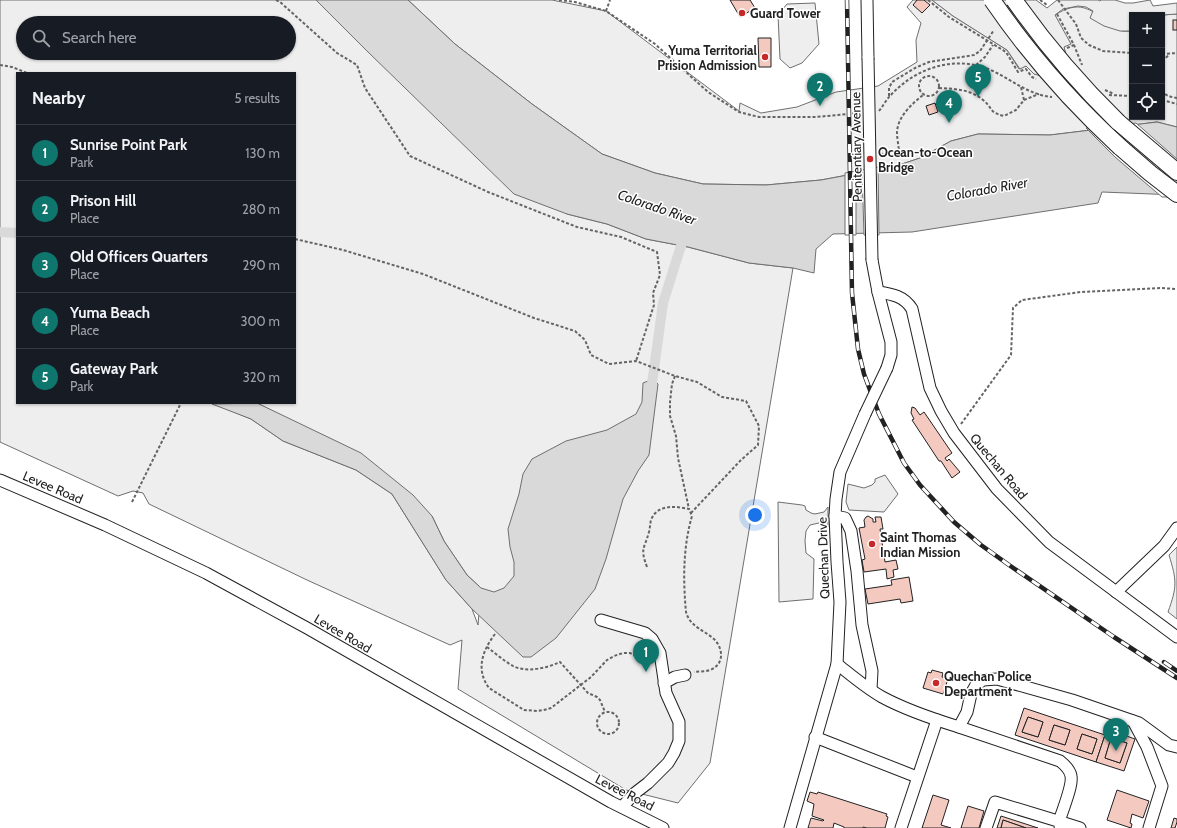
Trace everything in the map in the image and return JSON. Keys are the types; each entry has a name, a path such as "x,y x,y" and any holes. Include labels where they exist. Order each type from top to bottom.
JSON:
{"highway":[{"path":"992,0 1023,43 1065,93 1104,133 1177,194"},
{"path":"1014,0 1059,59 1088,92 1134,137 1177,172"}],"street":[{"name":"Penitentiary Avenue","path":"867,0 872,260 878,292"},
{"name":"Quechan Drive","path":"790,828 837,664 840,602 835,516 840,472 887,368 891,355 891,342 878,292"},
{"name":"Quechan Road","path":"878,292 900,297 912,309 930,388 954,433 997,490 1049,542 1177,637"},
{"name":"Levee Road","path":"0,480 105,525 206,573 306,628 611,802 664,828"},
{"path":"835,516 845,518 851,531 857,571 862,625 872,671 871,689"},
{"path":"1116,592 1164,546 1177,528"},
{"path":"601,620 645,633 652,639 660,653 666,693 679,722 679,740 668,763 622,807"},
{"path":"837,664 882,697 910,710 1065,764 1071,776 1071,784 1060,824"},
{"path":"664,683 675,677 684,675"},
{"path":"959,727 967,712 971,694 976,685 983,680 997,679 1072,700 1139,723 1169,745 1177,747"},
{"path":"901,828 937,720"},
{"path":"1133,721 1147,747 1162,786 1149,828"},
{"path":"815,737 917,777"},
{"path":"986,828 995,802 1060,824 1080,828"}],"path":[{"path":"276,0 296,16"},
{"path":"559,0 575,2 606,11 610,0"},
{"path":"928,0 949,17 1006,52 1018,72 1026,69 1032,77 1040,81"},
{"path":"1040,0 1047,5"},
{"path":"1058,0 1076,24 1081,38 1089,45 1103,51 1129,53"},
{"path":"1057,14 1074,45 1085,70"},
{"path":"296,16 337,53 357,65 365,88 410,156 488,192 577,227 621,237 657,252 660,275 653,293 654,305 636,361"},
{"path":"889,96 889,88 892,82 915,68 929,62 974,55 980,51 994,30"},
{"path":"975,65 985,57 993,45"},
{"path":"1067,48 1074,45"},
{"path":"1165,54 1177,53"},
{"path":"1165,58 1170,54"},
{"path":"0,65 12,67 24,72"},
{"path":"925,70 927,77"},
{"path":"927,77 936,79 938,82 939,88 933,96 926,96 920,89 921,80 927,77"},
{"path":"1022,87 1024,100"},
{"path":"939,88 961,89 973,93 984,100 994,113 1004,116 1016,110 1024,100 1039,94"},
{"path":"1104,89 1115,94"},
{"path":"1165,93 1175,98 1172,102"},
{"path":"899,154 897,130 903,114 923,94"},
{"path":"1165,101 1177,104"},
{"path":"296,239 343,250 423,274 534,318 575,331 585,340 591,355 609,364 636,361 675,376 697,382 722,397 746,401 759,426 758,445 741,460 691,513"},
{"path":"954,433 1011,355 1014,308 1022,300 1081,292 1160,288 1177,289"},
{"path":"675,376 672,384 670,416 676,436 678,458 689,509"},
{"path":"132,502 181,404"},
{"path":"487,647 514,667 536,669 551,666 560,662 588,693 593,694 600,700 605,712"},
{"path":"605,712 613,712 620,721 618,729 612,734 605,734 597,727 597,719 605,712"}],"shaded area":[{"path":"0,0 318,0 567,214 607,224 646,239 688,247 749,263 793,268 710,763 678,803 626,790 458,689 462,640 450,645 307,580 149,504 143,493 133,491 118,496 0,442"},
{"path":"408,0 552,0 606,11 739,111 740,103 761,113 797,107 836,92 878,86 917,62 916,40 921,23 907,7 913,0 932,0 953,16 1007,50 1019,69 1026,66 1034,74 1068,62 1055,15 1063,10 1077,7 1096,13 1121,31 1129,31 1129,120 1165,120 1165,15 1177,14 1177,127 1157,122 1050,135 978,134 951,141 920,158 896,166 821,180 766,185 703,184 655,173 602,154 532,104 455,44"},
{"path":"932,0 1036,0 1047,8 1057,0 1115,0 1125,3 1133,3 1150,0 1153,6 1177,3 1177,14 1165,15 1165,12 1129,12 1129,31 1120,31 1104,26 1090,18 1093,11 1086,7 1078,6 1063,9 1055,15 1071,44 1064,47 1068,62 1064,68 1056,74 1045,77 1034,74 1026,66 1020,69 1007,50 953,16"},
{"path":"815,3 819,44 802,63 790,68 780,59 778,15 787,4"},
{"path":"885,475 898,494 884,512 849,510 846,502 848,484 864,488 872,485 875,482 875,479"},
{"path":"778,502 802,505 805,506 806,510 815,514 824,512 828,507 828,527 819,523 810,525 806,531 806,553 814,559 813,599 779,602"},
{"path":"1177,547 1177,619 1168,612 1175,584 1175,578 1169,555"}],"water":[{"name":"Colorado River","path":"316,0 408,0 455,44 532,104 602,154 655,173 703,184 766,185 821,180 896,166 920,158 951,141 978,134 1050,135 1157,122 1177,127 1177,195 1102,192 1098,203 912,232 833,234 816,249 814,273 793,268 749,263 688,247 646,239 607,224 567,214 514,194"},
{"path":"653,379 658,384 649,455 638,471 623,499 606,559 595,589 556,638 531,657 523,657 472,609 446,580 392,494 356,470 283,441 251,419 212,404 259,404 361,453 413,495 432,516 444,541 467,575 481,588 494,592 504,588 514,576 514,562 510,547 508,529 519,494 523,474 532,459 566,441 607,430 636,414 642,402 643,383"}],"pier":[{"path":"1136,123 1177,159 1177,197 1162,197 1115,157 1086,128"},
{"path":"878,167 879,235 864,235 862,170"},
{"path":"856,171 856,235 845,235 845,173"}],"building":[{"name":"Guard Tower","path":"730,0 750,0 755,8 740,17"},
{"path":"917,0 924,0 930,5 922,13 913,5"},
{"path":"1173,20 1177,20 1177,30 1173,30"},
{"name":"Yuma Territorial Prision Admission","path":"758,38 771,38 771,67 759,67"},
{"path":"945,100 949,109 940,112 936,103"},
{"path":"935,103 938,112 929,115 926,106"},
{"path":"912,407 915,408 920,415 924,412 952,453 945,458 947,461 949,459 960,472 952,478 912,420 914,419 911,413"},
{"name":"Saint Thomas Indian Mission","path":"868,516 873,519 873,522 876,522 875,517 881,517 883,529 880,529 885,562 896,560 898,569 893,570 894,577 887,579 886,569 864,572 862,560 865,559 859,528 865,527 864,520"},
{"path":"909,577 913,601 901,603 900,599 868,604 865,589 892,585 891,580"},
{"path":"932,670 943,673 942,677 948,679 943,694 923,688 928,672 931,673"},
{"path":"1024,708 1105,735 1096,762 1015,735","holes":["1028,717 1043,722 1038,737 1022,732","1054,725 1070,730 1065,745 1049,740","1082,734 1097,739 1092,754 1077,749"]},
{"path":"1028,717 1043,722 1038,737 1022,732"},
{"path":"1054,725 1070,730 1065,745 1049,740"},
{"path":"1107,729 1135,739 1124,771 1096,762","holes":["1111,738 1127,743 1120,763 1105,758"]},
{"path":"1082,734 1097,739 1092,754 1077,749"},
{"path":"1111,738 1127,743 1120,763 1105,758"},
{"path":"1117,790 1149,801 1143,818 1132,814 1130,823 1132,824 1131,828 1107,820"},
{"path":"810,792 817,794 818,792 887,814 886,816 888,817 885,828 844,828 834,823 833,828 808,828 811,818 824,820 812,816 814,804 807,801"},
{"path":"933,795 949,800 941,825 951,828 922,828"},
{"path":"968,806 984,811 979,828 961,828"},
{"path":"1001,816 1038,828 1026,828 1003,820 1001,828 997,828"},
{"path":"1174,818 1177,819 1177,822 1175,828 1171,828"},
{"path":"1003,820 1026,828 1001,828"}],"waterway":[{"path":"0,232 16,233"},
{"path":"651,391 663,303 685,233"}],"railway":[{"path":"847,0 852,293 858,349 864,374 879,414 904,463 920,485 954,522 981,545 1009,565 1177,678"},
{"path":"1164,662 1177,671"}],"place":[{"name":"Guard Tower","path":"742,13"},
{"name":"Yuma Territorial Prision Admission","path":"765,57"},
{"name":"Gateway Park","path":"978,97"},
{"name":"Prison Hill","path":"820,106"},
{"name":"Yuma Beach","path":"949,123"},
{"name":"Ocean-to-Ocean Bridge","path":"870,159"},
{"name":"Saint Thomas Indian Mission","path":"872,544"},
{"name":"Sunrise Point Park","path":"646,672"},
{"name":"Quechan Police Department","path":"936,683"},
{"name":"Old Officers Quarters","path":"1116,751"}]}
